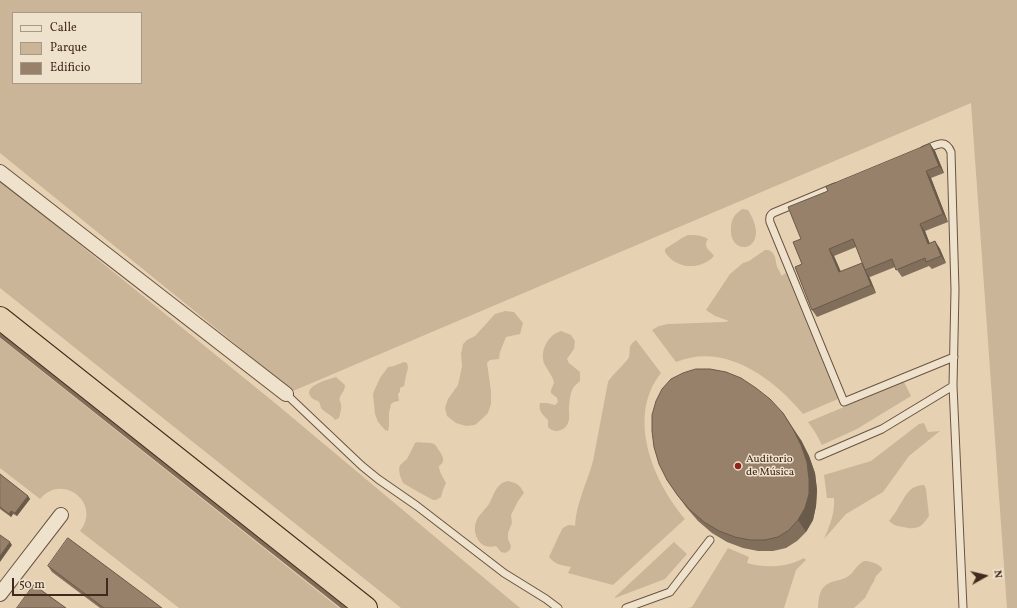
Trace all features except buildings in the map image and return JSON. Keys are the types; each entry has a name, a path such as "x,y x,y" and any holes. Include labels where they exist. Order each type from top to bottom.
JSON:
{"highway":[{"path":"0,318 366,608"}],"street":[{"path":"0,172 286,394"},
{"path":"0,594 61,515"}],"lane":[{"path":"919,152 941,143 948,144 952,152 955,290 954,386 963,608"},
{"path":"839,186 773,213 769,218 844,402 954,357"},
{"path":"819,456 882,429 954,386"},
{"path":"286,394 362,466 378,479 417,506 504,574 546,599 558,608"},
{"path":"626,608 670,592 710,540"}],"green space":[{"path":"0,0 1017,0 1017,608 1007,608 971,103 293,391 0,153"},
{"path":"0,180 275,403 520,608 401,608 0,288"},
{"path":"742,209 748,210 755,224 756,235 753,242 748,246 742,247 736,244 732,237 731,227 734,217"},
{"path":"688,235 701,236 708,239 706,246 714,256 708,261 695,266 681,265 669,258 665,252 665,249"},
{"path":"765,250 769,250 773,253 781,276 786,273 838,399 803,414 763,376 730,360 712,357 694,357 676,362 652,330 659,326 668,324 729,321 715,316 706,310 730,274 743,263 749,261"},
{"path":"505,311 514,312 523,323 520,334 506,337 499,359 490,360 487,363 491,391 491,404 488,413 475,425 466,426 456,423 447,416 445,408 448,399 458,385 462,366 461,354 463,344 475,336 495,314"},
{"path":"561,331 571,335 575,341 574,349 567,359 569,363 580,372 580,381 571,393 567,426 562,430 556,431 548,427 548,420 541,413 540,403 555,405 558,402 557,398 551,393 554,383 544,363 543,353 549,339"},
{"path":"0,338 339,608 179,608 80,531 86,521 86,511 83,502 77,495 69,490 59,489 49,492 40,499 0,468"},
{"path":"636,340 661,373 651,390 645,409 645,429 648,448 654,468 663,486 673,504 685,519 613,585 568,573 571,567 556,563 549,557 562,529 568,525 575,526 577,509 593,461 608,382 628,359 630,346"},
{"path":"404,362 407,363 408,370 404,386 400,388 400,392 398,394 399,401 391,404 388,431 385,430 378,422 375,414 373,394 380,378 388,367"},
{"path":"336,377 345,385 340,397 341,407 339,418 335,420 322,409 319,402 312,398 309,393 313,386"},
{"path":"904,382 911,396 857,429 822,445 808,422"},
{"path":"924,423 928,432 940,431 909,456 883,492 846,514 824,539 832,519 834,498 827,498 824,475 871,461 919,424"},
{"path":"415,443 434,444 443,458 443,462 439,468 446,483 441,497 436,500 433,500 403,483 400,476 400,465 407,459"},
{"path":"508,481 518,485 524,493 511,515 512,523 508,533 508,539 511,546 510,550 505,553 501,552 496,546 489,547 483,545 477,538 475,525 477,519 489,504 498,487 504,482"},
{"path":"924,485 926,489 929,516 924,523 915,528 908,528 897,526 889,521 908,492 914,487"},
{"path":"674,542 687,554 665,579 615,598 615,597"},
{"path":"728,548 749,557 747,563 754,565 776,566 790,564 804,558 806,560 796,570 784,608 688,608 692,607"},
{"path":"864,561 869,561 882,568 876,576 865,598 854,608 818,608 820,594 823,588 830,583 847,577"}],"waterway":[{"path":"0,335 344,608"}],"place":[{"name":"Auditorio de Música","path":"738,466"}]}
